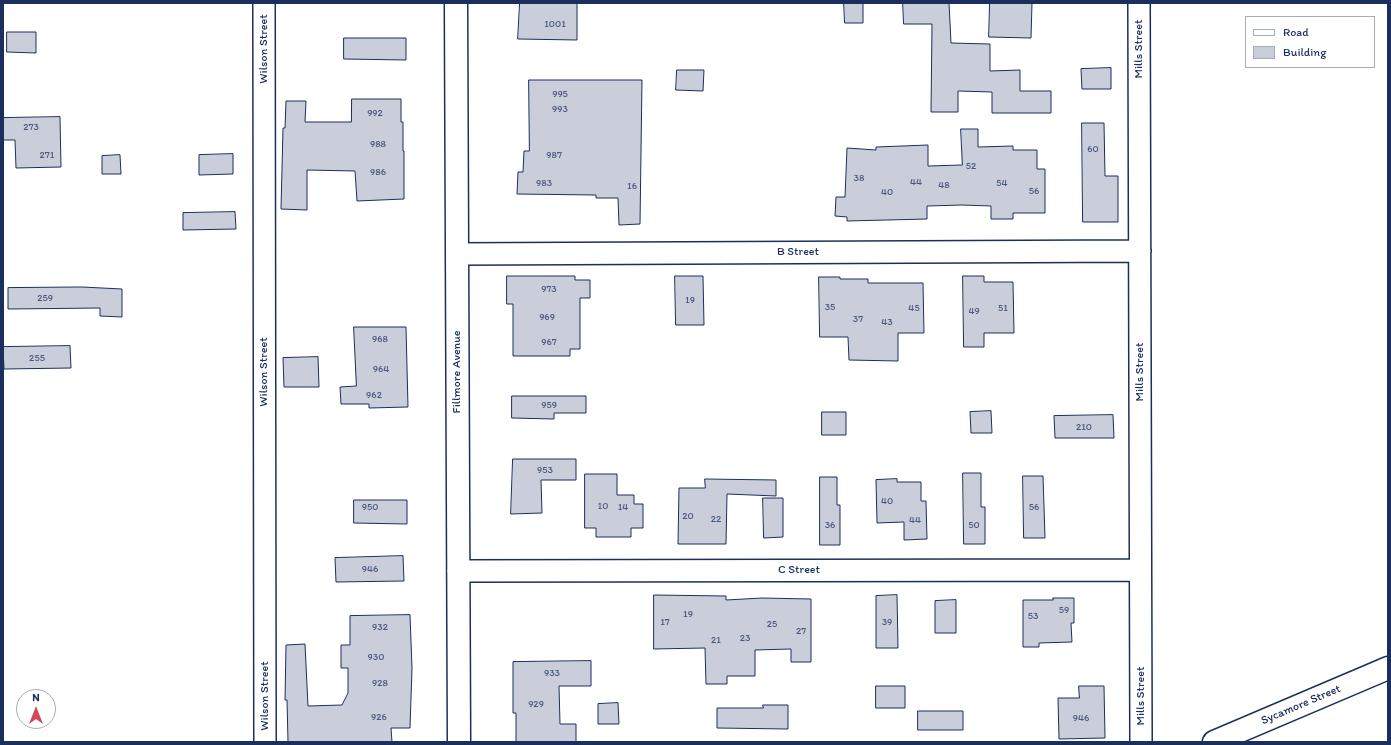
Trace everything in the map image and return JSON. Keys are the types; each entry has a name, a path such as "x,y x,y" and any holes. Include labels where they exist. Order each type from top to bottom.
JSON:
{"street":[{"name":"Wilson Street","path":"264,3 265,742"},
{"name":"Fillmore Avenue","path":"456,3 459,742"},
{"name":"Mills Street","path":"1139,3 1141,742"},
{"name":"B Street","path":"457,254 1140,251"},
{"name":"C Street","path":"458,572 1140,570"},
{"name":"Sycamore Street","path":"1214,742 1388,668"}],"building":[{"path":"520,3 577,3 577,40 518,39"},
{"path":"844,3 863,3 863,23 845,23"},
{"path":"903,3 949,3 951,43 990,44 990,71 1020,70 1020,91 1051,91 1051,113 992,113 992,92 958,91 958,112 931,112 932,24 904,24"},
{"path":"990,3 1032,3 1031,38 989,37"},
{"path":"7,32 36,32 36,53 7,52"},
{"path":"344,38 406,38 406,60 344,59"},
{"path":"1111,68 1111,89 1082,89 1081,69"},
{"path":"677,70 704,70 703,91 676,90"},
{"path":"529,80 642,80 640,224 619,225 618,198 596,198 596,195 517,194 518,172 523,172 524,151 529,151"},
{"path":"352,99 401,99 401,122 403,122 404,151 404,199 357,201 355,171 307,170 307,210 281,209 283,128 285,128 286,101 306,101 305,122 351,122"},
{"path":"60,117 61,167 16,168 15,140 3,140 3,118"},
{"path":"1082,123 1104,123 1105,176 1118,176 1118,222 1083,222"},
{"path":"961,129 978,129 978,147 1013,146 1013,150 1037,150 1037,169 1045,169 1045,213 1013,213 1013,219 991,219 991,206 962,205 927,206 927,219 847,221 847,217 835,216 836,197 845,197 847,148 876,150 876,147 928,145 928,166 962,165"},
{"path":"233,154 233,174 199,175 199,155"},
{"path":"120,155 121,174 102,174 102,156"},
{"path":"235,212 236,229 183,230 183,213"},
{"path":"507,276 575,276 575,280 590,280 590,298 580,298 580,349 570,349 570,356 513,356 513,304 507,304"},
{"path":"675,276 703,276 704,325 676,325"},
{"path":"963,276 984,276 984,282 1013,282 1014,333 984,333 984,347 964,347"},
{"path":"819,277 868,279 868,283 923,283 924,333 898,333 898,361 849,360 848,337 820,337"},
{"path":"82,287 122,289 122,317 100,316 100,308 8,309 8,288"},
{"path":"354,327 406,327 408,407 369,408 369,404 341,404 340,387 356,386"},
{"path":"70,346 71,368 4,369 3,347"},
{"path":"318,357 319,387 284,387 283,358"},
{"path":"512,396 586,396 586,413 554,413 554,419 512,418"},
{"path":"991,411 992,433 971,433 970,412"},
{"path":"822,412 846,412 846,435 822,435"},
{"path":"1113,415 1114,438 1055,438 1054,416"},
{"path":"513,459 576,459 576,480 541,480 542,513 511,514"},
{"path":"963,473 981,473 981,507 985,507 985,544 964,544"},
{"path":"585,474 617,474 617,495 634,495 634,504 643,504 643,528 631,528 631,537 596,537 596,528 585,528"},
{"path":"1023,476 1043,476 1045,538 1024,538"},
{"path":"820,477 837,477 837,505 840,505 840,545 820,545"},
{"path":"705,479 776,480 776,496 727,494 726,544 678,544 679,488 705,488"},
{"path":"897,479 897,482 921,482 921,501 926,501 927,539 904,540 904,522 877,523 876,480"},
{"path":"763,498 783,498 783,537 764,538"},
{"path":"354,500 407,500 407,524 354,523"},
{"path":"403,556 404,581 336,582 335,558"},
{"path":"654,595 726,596 726,600 762,598 811,599 811,662 791,662 791,649 755,650 755,676 727,676 727,684 706,684 705,648 654,649"},
{"path":"897,595 898,648 876,648 876,596"},
{"path":"1053,598 1074,598 1074,623 1071,623 1072,642 1039,643 1039,647 1023,647 1023,600 1053,600"},
{"path":"956,600 956,633 935,633 935,601"},
{"path":"410,615 412,668 410,728 391,728 392,742 288,742 287,700 285,700 286,645 305,644 308,706 342,705 348,693 348,668 341,668 341,645 350,645 350,616"},
{"path":"591,661 591,686 559,686 560,724 576,724 576,742 516,742 516,713 513,713 513,662"},
{"path":"876,686 905,686 905,708 876,708"},
{"path":"1079,686 1104,686 1105,738 1059,739 1058,698 1079,698"},
{"path":"618,703 619,724 598,724 598,704"},
{"path":"763,705 788,705 788,729 717,728 717,708 763,708"},
{"path":"918,711 963,711 963,730 918,730"}]}
